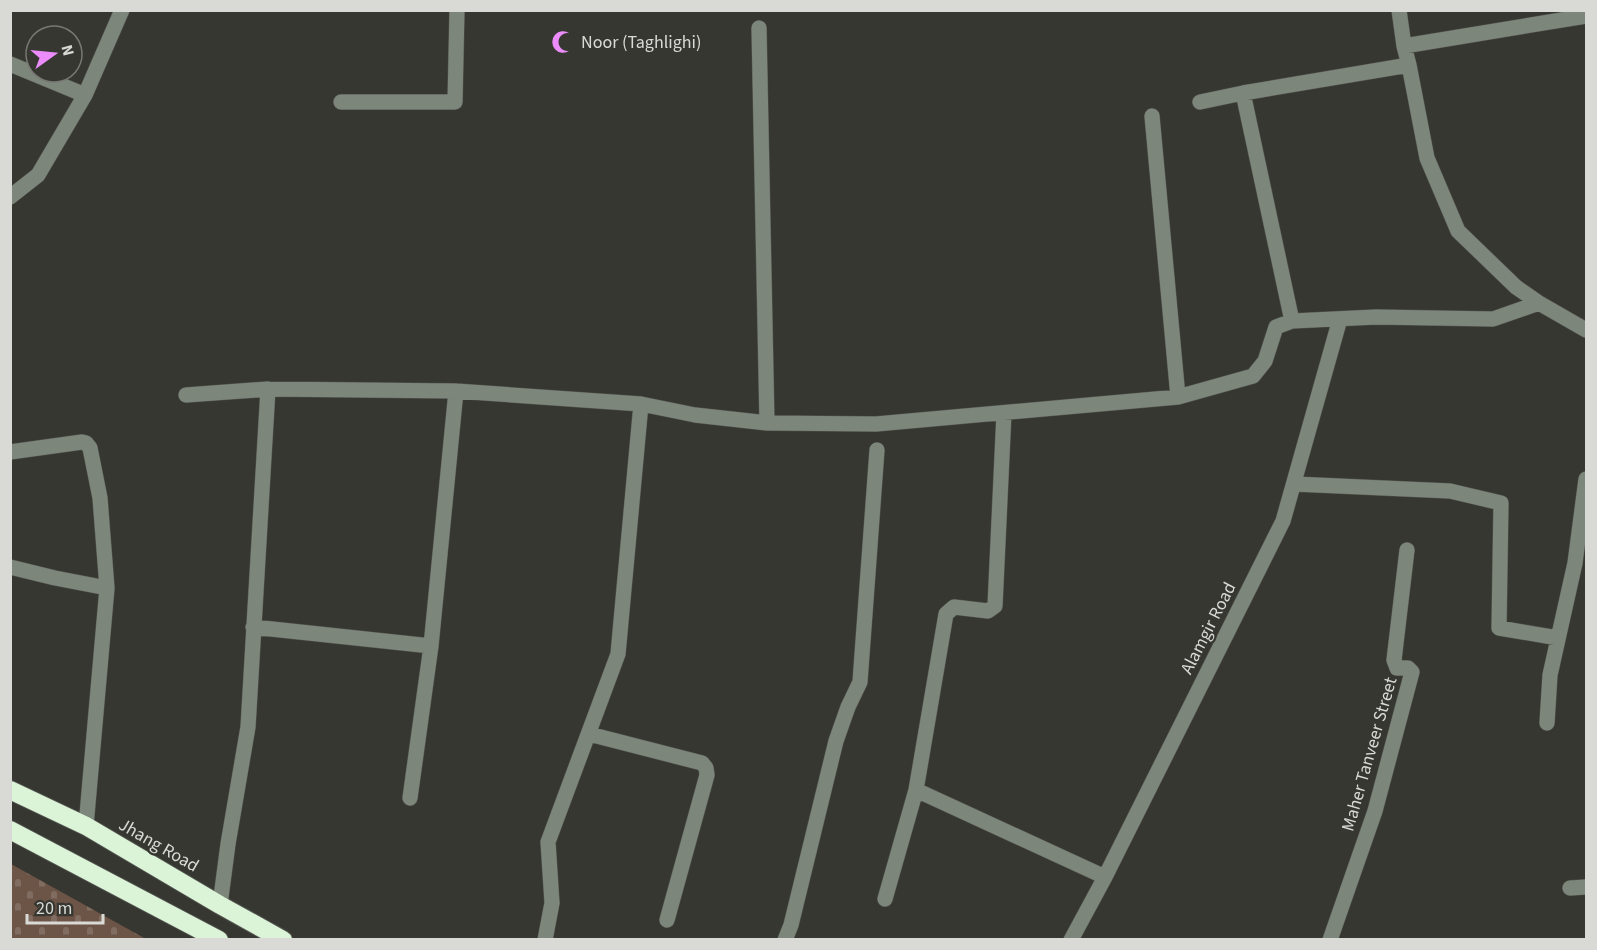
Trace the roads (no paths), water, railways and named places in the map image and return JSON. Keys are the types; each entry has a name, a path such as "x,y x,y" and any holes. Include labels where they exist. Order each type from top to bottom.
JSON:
{"highway":[{"name":"Jhang Road","path":"10,790 86,826 283,939"},
{"path":"10,830 219,939"}],"street":[{"path":"10,197 38,175 85,95 122,10"},
{"path":"341,102 455,102 457,10"},
{"path":"1399,10 1427,158 1458,231 1516,287 1587,330"},
{"path":"1404,46 1587,16"},
{"path":"759,28 767,423"},
{"path":"10,64 85,95"},
{"path":"1200,102 1409,65"},
{"path":"1243,93 1292,321"},
{"path":"1152,116 1178,397"},
{"path":"186,394 268,389 456,391 641,404 695,415 767,423 876,424 1178,397 1253,376 1265,361 1276,327 1292,321 1376,317 1493,319 1539,303"},
{"name":"Alamgir Road","path":"1071,939 1105,877 1283,521 1340,319"},
{"path":"220,904 248,727 268,389"},
{"path":"410,798 431,646 456,391"},
{"path":"544,939 552,903 548,842 618,654 641,404"},
{"path":"885,899 916,790 946,614 954,607 988,611 995,606 1004,413"},
{"path":"10,452 82,442 90,448 100,498 107,588 86,826"},
{"path":"785,939 791,925 836,741 860,682 877,450"},
{"path":"1546,723 1550,675 1558,638 1581,563 1587,479"},
{"path":"1294,484 1450,490 1501,502 1499,628 1558,638"},
{"name":"Maher Tanveer Street","path":"1330,939 1375,811 1412,672 1408,668 1397,668 1394,660 1407,550"},
{"path":"10,567 107,588"},
{"path":"254,627 431,646"},
{"path":"589,734 702,763 706,768 667,920"},
{"path":"916,790 1105,877"},
{"path":"1570,888 1587,887"}],"place":[{"name":"Noor (Taghlighi)","path":"563,42"}]}
